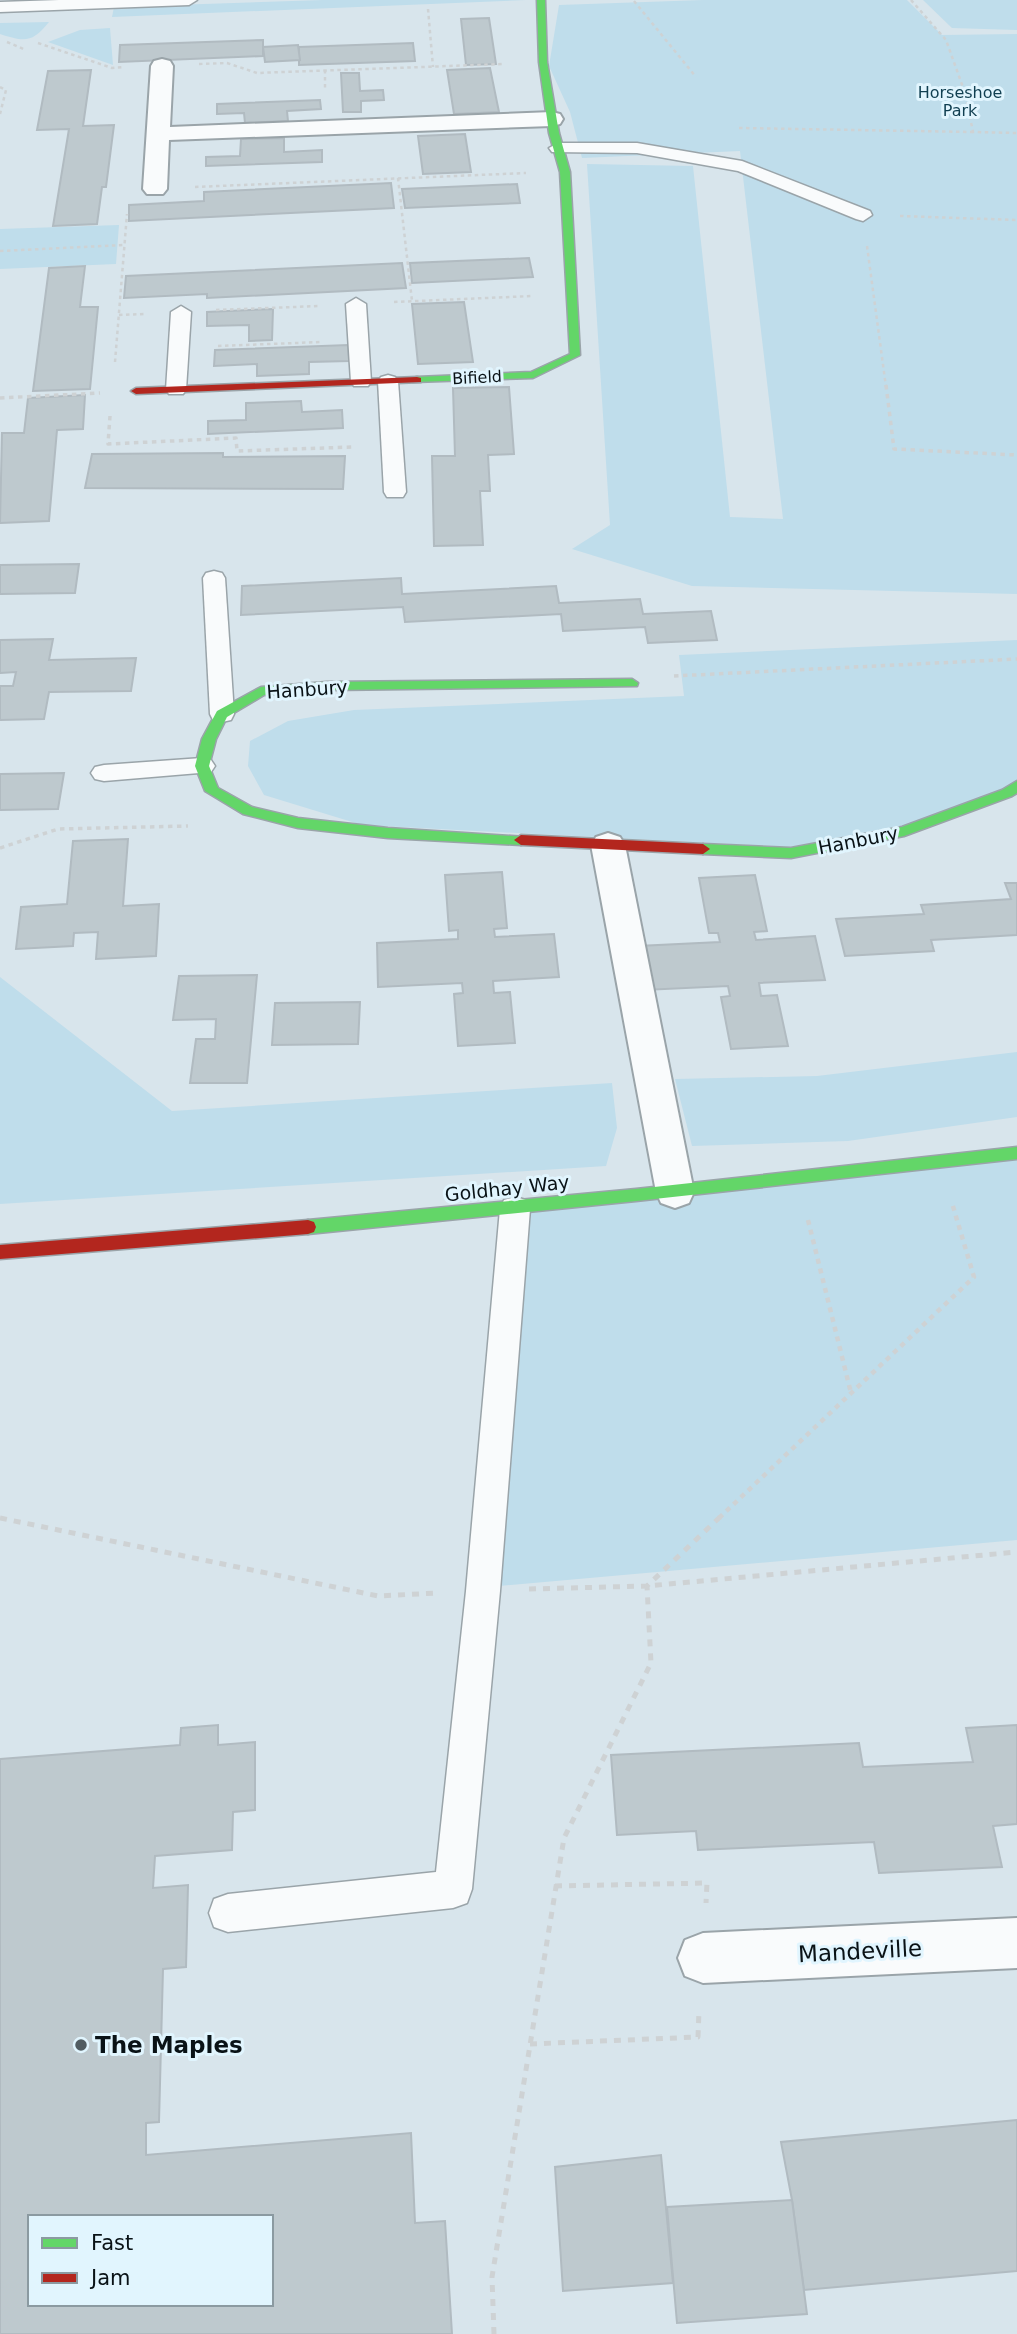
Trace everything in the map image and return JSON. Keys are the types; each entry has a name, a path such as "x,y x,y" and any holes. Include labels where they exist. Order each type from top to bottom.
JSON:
{"street":[{"name":"Bifield","path":"136,391 533,375 575,355 565,172 552,118 543,62 541,0"},
{"path":"155,189 162,66"},
{"path":"157,134 552,118"},
{"name":"Hanbury","path":"222,714 261,691 327,686 632,684"},
{"path":"202,766 209,739 222,714"},
{"name":"Hanbury","path":"202,766 212,791 248,811 298,823 388,833 791,853 904,831 1007,793 1017,786"},
{"path":"608,845 675,1192"},
{"name":"Goldhay Way","path":"0,1252 515,1209 1017,1153"},
{"name":"Mandeville","path":"703,1958 1017,1943"}],"lane":[{"path":"0,7 189,0"},
{"path":"558,148 637,148 742,166 863,215"},
{"path":"356,304 362,382"},
{"path":"176,390 181,312"},
{"path":"388,381 395,492"},
{"path":"214,578 222,714"},
{"path":"104,773 202,766"},
{"path":"228,1913 453,1889 515,1209"}],"path":[{"path":"911,0 946,40 965,93 972,132"},
{"path":"634,1 696,77"},
{"path":"428,9 433,67"},
{"path":"0,39 26,50"},
{"path":"38,43 112,68 227,63 257,73 543,62"},
{"path":"0,88 6,90 0,114"},
{"path":"737,128 1017,134"},
{"path":"392,446 237,451 236,438 108,444 130,191 565,172"},
{"path":"398,178 412,301"},
{"path":"1017,220 863,215 894,449 1017,455"},
{"path":"0,251 124,245"},
{"path":"179,348 358,340"},
{"path":"0,398 136,391"},
{"path":"632,684 677,676 1017,659"},
{"path":"0,848 58,829 233,824 248,811"},
{"path":"494,2334 492,2277 564,1838 651,1663 647,1586 974,1277 939,1162"},
{"path":"798,1178 851,1393"}],"green space":[{"path":"323,0 526,0 112,17 114,7"},
{"name":"Horseshoe Park","path":"703,0 907,0 942,35 1017,34 1017,594 692,586 572,549 610,525 587,164 693,166 730,517 783,519 740,151 582,158 570,112 549,66 559,5"},
{"path":"923,0 1017,0 1017,30 952,28"},
{"path":"49,22 38,34 28,39 0,34 0,23"},
{"path":"110,28 113,65 48,42 80,30"},
{"path":"119,225 116,264 0,269 0,229"},
{"path":"1017,640 1017,786 906,834 789,847 362,825 264,795 248,766 250,741 288,721 354,710 684,696 679,655"},
{"path":"0,977 172,1111 612,1083 617,1128 606,1166 0,1204"},
{"path":"1017,1052 1017,1117 848,1141 692,1146 675,1079 817,1076"},
{"path":"1017,1159 1017,1540 488,1587 521,1213"}],"building":[{"path":"489,18 496,64 466,65 461,19"},
{"path":"263,40 263,56 119,62 120,45"},
{"path":"413,43 415,61 299,65 299,47"},
{"path":"298,45 300,60 265,62 263,47"},
{"path":"490,68 499,112 454,114 447,70"},
{"path":"91,70 83,126 114,125 106,187 102,187 97,224 53,226 69,129 37,130 48,71"},
{"path":"341,73 359,73 360,91 383,90 384,100 361,101 361,112 343,112"},
{"path":"320,100 321,109 287,111 288,121 245,123 244,113 217,114 217,104"},
{"path":"465,134 471,172 423,174 418,136"},
{"path":"284,138 284,152 322,150 322,162 206,166 206,157 240,156 241,139"},
{"path":"391,183 394,208 129,221 129,205 204,201 204,192"},
{"path":"517,184 520,203 405,208 402,189"},
{"path":"529,258 533,277 412,283 410,263"},
{"path":"402,263 406,288 207,298 207,294 124,298 126,276"},
{"path":"85,266 80,307 98,307 90,389 33,391 49,268"},
{"path":"464,302 473,362 418,364 412,304"},
{"path":"273,309 272,340 249,341 249,325 207,326 207,312"},
{"path":"348,345 349,361 309,362 309,374 257,376 257,364 214,366 215,350"},
{"path":"509,387 514,454 488,455 490,491 480,491 483,545 434,546 432,456 455,456 453,388"},
{"path":"85,395 83,429 57,430 49,521 0,523 2,433 24,433 28,398"},
{"path":"301,401 302,412 342,410 343,428 208,434 208,421 246,420 246,403"},
{"path":"223,453 223,457 345,456 343,489 85,488 92,454"},
{"path":"79,564 75,593 0,594 0,565"},
{"path":"401,578 402,594 556,586 559,603 640,599 643,614 711,611 717,640 648,643 645,627 563,631 561,614 405,622 403,607 241,615 242,586"},
{"path":"53,639 49,660 136,658 131,691 49,692 44,719 0,720 0,686 13,686 16,672 0,673 0,640"},
{"path":"64,773 58,809 0,810 0,774"},
{"path":"128,839 123,906 159,904 156,956 96,959 98,932 74,933 73,946 16,949 21,907 67,904 73,841"},
{"path":"502,872 507,928 494,929 495,937 554,934 559,977 493,981 494,993 510,992 515,1043 458,1046 454,994 463,993 462,983 378,987 377,943 458,939 458,930 449,931 445,875"},
{"path":"755,875 767,931 754,932 756,940 815,936 825,980 759,983 761,996 777,995 788,1046 731,1049 721,997 730,996 728,986 644,990 638,946 720,942 718,933 709,933 699,878"},
{"path":"1005,883 1017,883 1017,935 931,940 934,951 845,956 836,919 924,914 921,905 1011,899"},
{"path":"257,975 247,1083 190,1083 196,1039 215,1039 216,1019 173,1020 179,976"},
{"path":"360,1002 358,1044 272,1045 275,1003"},
{"name":"The Maples","path":"218,1725 218,1745 255,1742 255,1810 233,1812 232,1850 155,1856 153,1888 188,1885 186,1967 163,1969 159,2122 146,2123 146,2155 411,2133 415,2223 445,2221 452,2334 0,2334 0,1759 180,1745 181,1728"},
{"path":"1017,1725 1017,1824 993,1826 1002,1867 879,1873 874,1842 698,1850 696,1831 617,1835 611,1755 859,1743 863,1767 973,1762 966,1728"},
{"path":"1017,2120 1017,2271 804,2290 781,2142"},
{"path":"661,2155 673,2283 563,2291 555,2167"},
{"path":"792,2200 807,2314 677,2323 667,2207"}],"traffic: fast":[{"path":"417,380 533,375 575,355 565,172 554,133 543,62 541,0"},
{"path":"521,840 388,833 298,823 248,811 212,791 202,766 209,739 222,714 261,691 327,686 632,683"},
{"path":"703,849 791,853 904,831 1007,793 1017,786"},
{"path":"308,1227 636,1195 1017,1153"}],"traffic: jam":[{"path":"136,391 417,380"},
{"path":"521,840 703,849"},
{"path":"0,1252 308,1227"}],"place":[{"name":"The Maples","path":"81,2045"}]}
